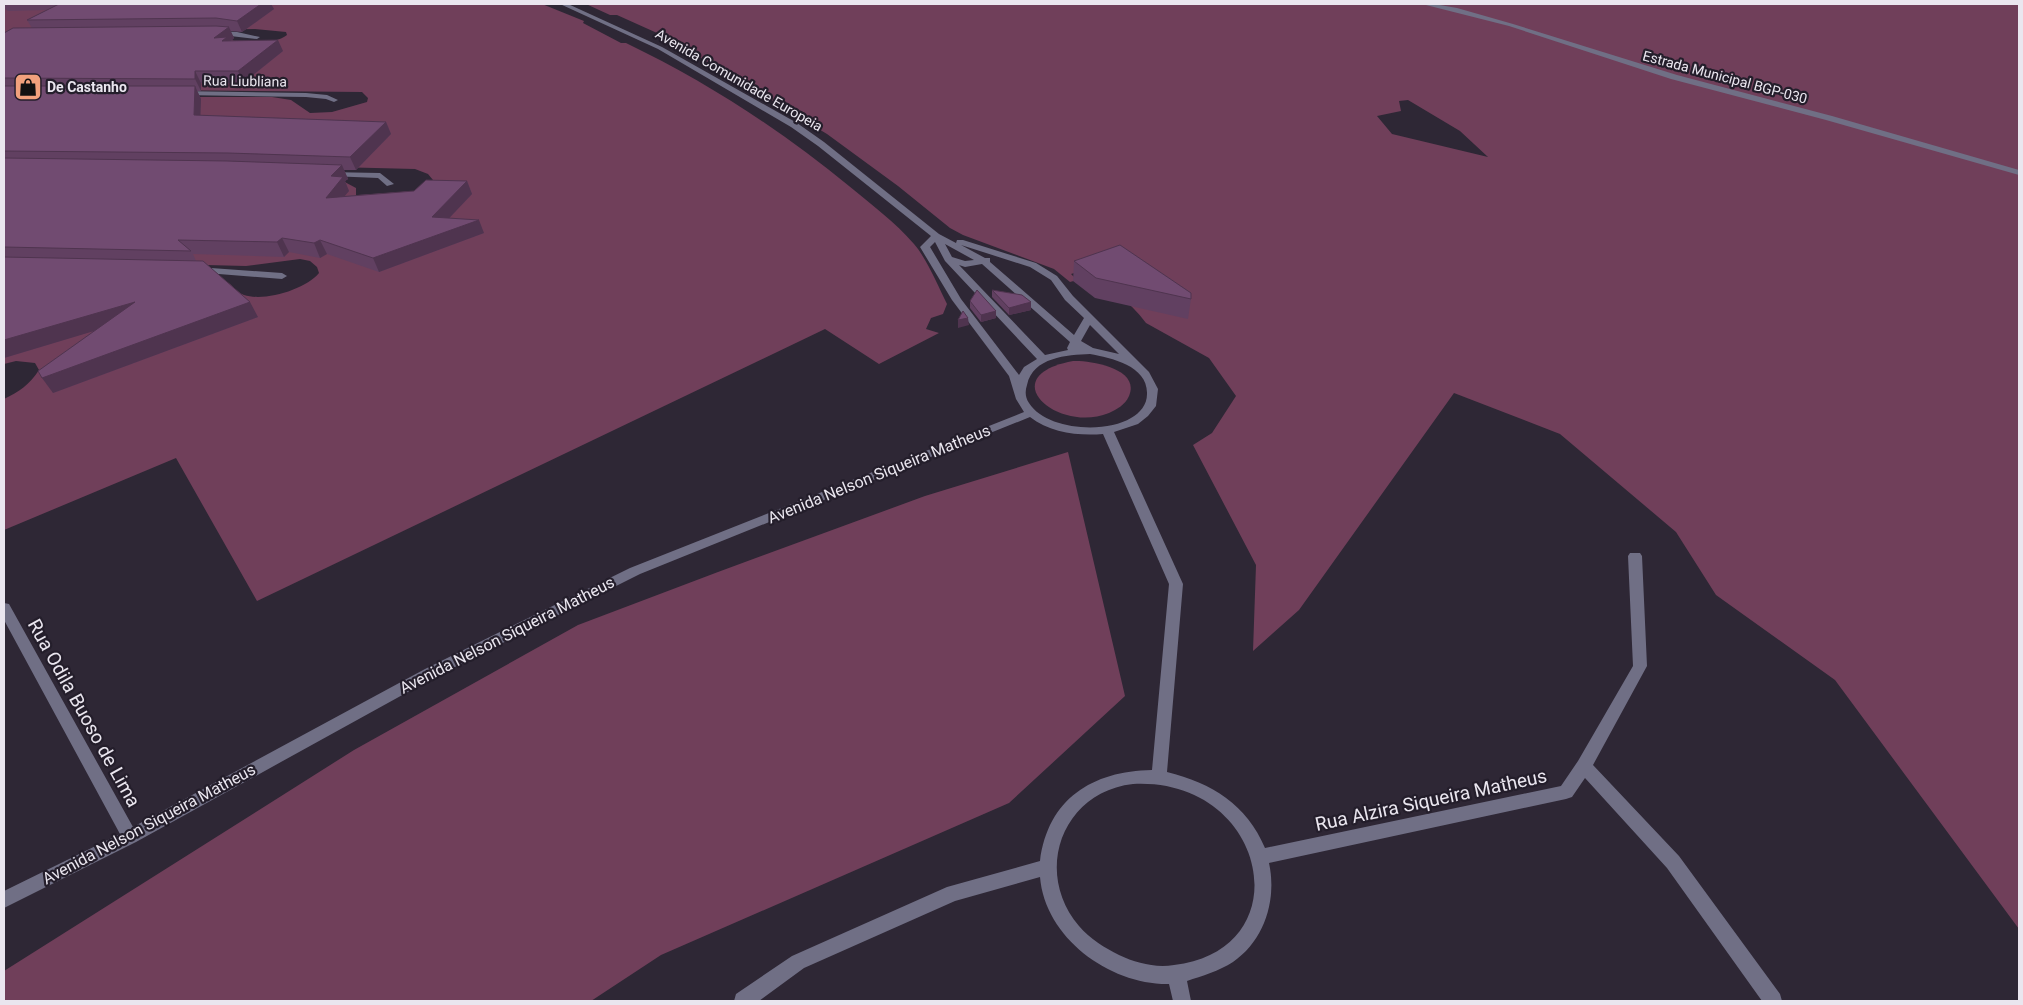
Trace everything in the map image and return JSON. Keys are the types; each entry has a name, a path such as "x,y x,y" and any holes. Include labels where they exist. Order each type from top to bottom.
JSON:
{"street":[{"name":"Avenida Comunidade Europeia","path":"564,4 660,48 794,125 936,236 984,261 1076,342 1090,351"},
{"name":"Estrada Municipal BGP-030","path":"1425,4 1457,10 1511,25 1674,77 1839,120 2019,173"},
{"path":"202,33 237,34 257,37"},
{"name":"Rua Liubliana","path":"173,93 306,95 327,97 334,100"},
{"path":"322,173 380,176 390,184"},
{"name":"Avenida Comunidade Europeia","path":"936,236 1033,265 1054,278 1069,298 1137,366"},
{"name":"Avenida Comunidade Europeia","path":"936,236 948,259 1043,359"},
{"path":"936,236 925,247 957,300 1014,376 1022,402 1031,413 1046,422 1065,429 1107,430 1128,424 1144,415 1153,403 1154,390 1149,377 1137,366 1123,359 1090,351 1069,352 1043,359 1028,370 1022,379 1019,391"},
{"path":"948,259 964,264 1004,255"},
{"path":"189,270 228,271 282,276"},
{"path":"1069,352 1089,318"},
{"name":"Avenida Nelson Siqueira Matheus","path":"4,900 130,837 430,673 635,571 1031,413"},
{"path":"1107,430 1176,584 1159,776"},
{"name":"Rua Alzira Siqueira Matheus","path":"1260,856 1566,792 1584,766 1640,666 1635,556"},
{"name":"Rua Odila Buoso de Lima","path":"4,608 130,837"},
{"path":"1584,766 1673,862 1772,1001"},
{"path":"1159,776 1185,783 1211,794 1232,812 1249,833 1260,856 1264,887 1258,918 1240,944 1214,964 1176,976 1141,972 1103,958 1073,932 1054,901 1047,867 1053,835 1069,808 1094,788 1126,778 1159,776"},
{"path":"743,1001 798,962 944,897 1047,867"},
{"path":"1176,976 1182,1001"}],"shaded area":[{"path":"4,4 542,4 584,21 583,23 621,43 626,43 656,58 742,108 823,165 875,207 914,244 932,273 947,304 943,314 931,318 926,329 939,333 879,364 825,329 257,601 176,458 4,530 4,399 24,387 39,370 35,363 16,361 4,364 4,271 204,275 224,280 242,294 253,297 274,295 295,289 313,279 319,273 317,267 310,261 300,259 246,266 4,260 341,180 356,188 356,196 395,202 433,180 428,174 415,169 251,165 62,97 272,97 291,100 310,113 332,112 367,102 368,98 362,92 154,90 229,38 241,43 258,43 275,41 287,35 286,32 255,29 8,33 4,32"},
{"path":"586,4 2019,4 2019,929 1835,680 1716,595 1676,532 1560,434 1454,393 1299,610 1253,651 1256,565 1193,445 1212,433 1236,396 1209,358 1146,323 1125,301 1084,270 1071,274 1077,280 1070,282 1054,269 963,235 950,228 898,186 827,134 657,33 617,15 610,15","holes":["1408,100 1460,131 1488,157 1392,134 1377,116 1401,111 1399,101"]},
{"path":"1073,361 1101,364 1121,372 1128,379 1131,386 1129,396 1125,402 1109,413 1089,417 1070,416 1053,410 1041,401 1035,390 1037,378 1049,368"},
{"path":"1068,452 1125,696 1009,803 661,955 591,1001 4,1001 4,971 354,750 578,625 925,496"}],"building":[{"path":"59,4 261,4 237,21 216,18 27,20"},
{"path":"229,27 214,38 227,37 222,41 278,40 238,71 195,71 195,79 4,78 4,33 13,28"},
{"path":"4,86 195,86 194,115 386,122 350,157 228,153 4,151"},
{"path":"4,158 227,161 342,165 331,176 343,177 326,198 414,191 426,180 467,181 432,217 479,220 373,258 320,240 314,243 282,238 277,242 178,240 191,251 4,247"},
{"path":"1120,245 1191,293 1191,299 1096,278 1074,261"},
{"path":"4,257 203,261 250,302 42,378 38,371 135,302 4,340"},
{"path":"977,290 996,311 981,315 970,301"},
{"path":"992,290 1022,295 1031,302 1009,308"},
{"path":"963,311 968,318 958,320"}],"place":[{"name":"De Castanho","path":"28,87"}]}
